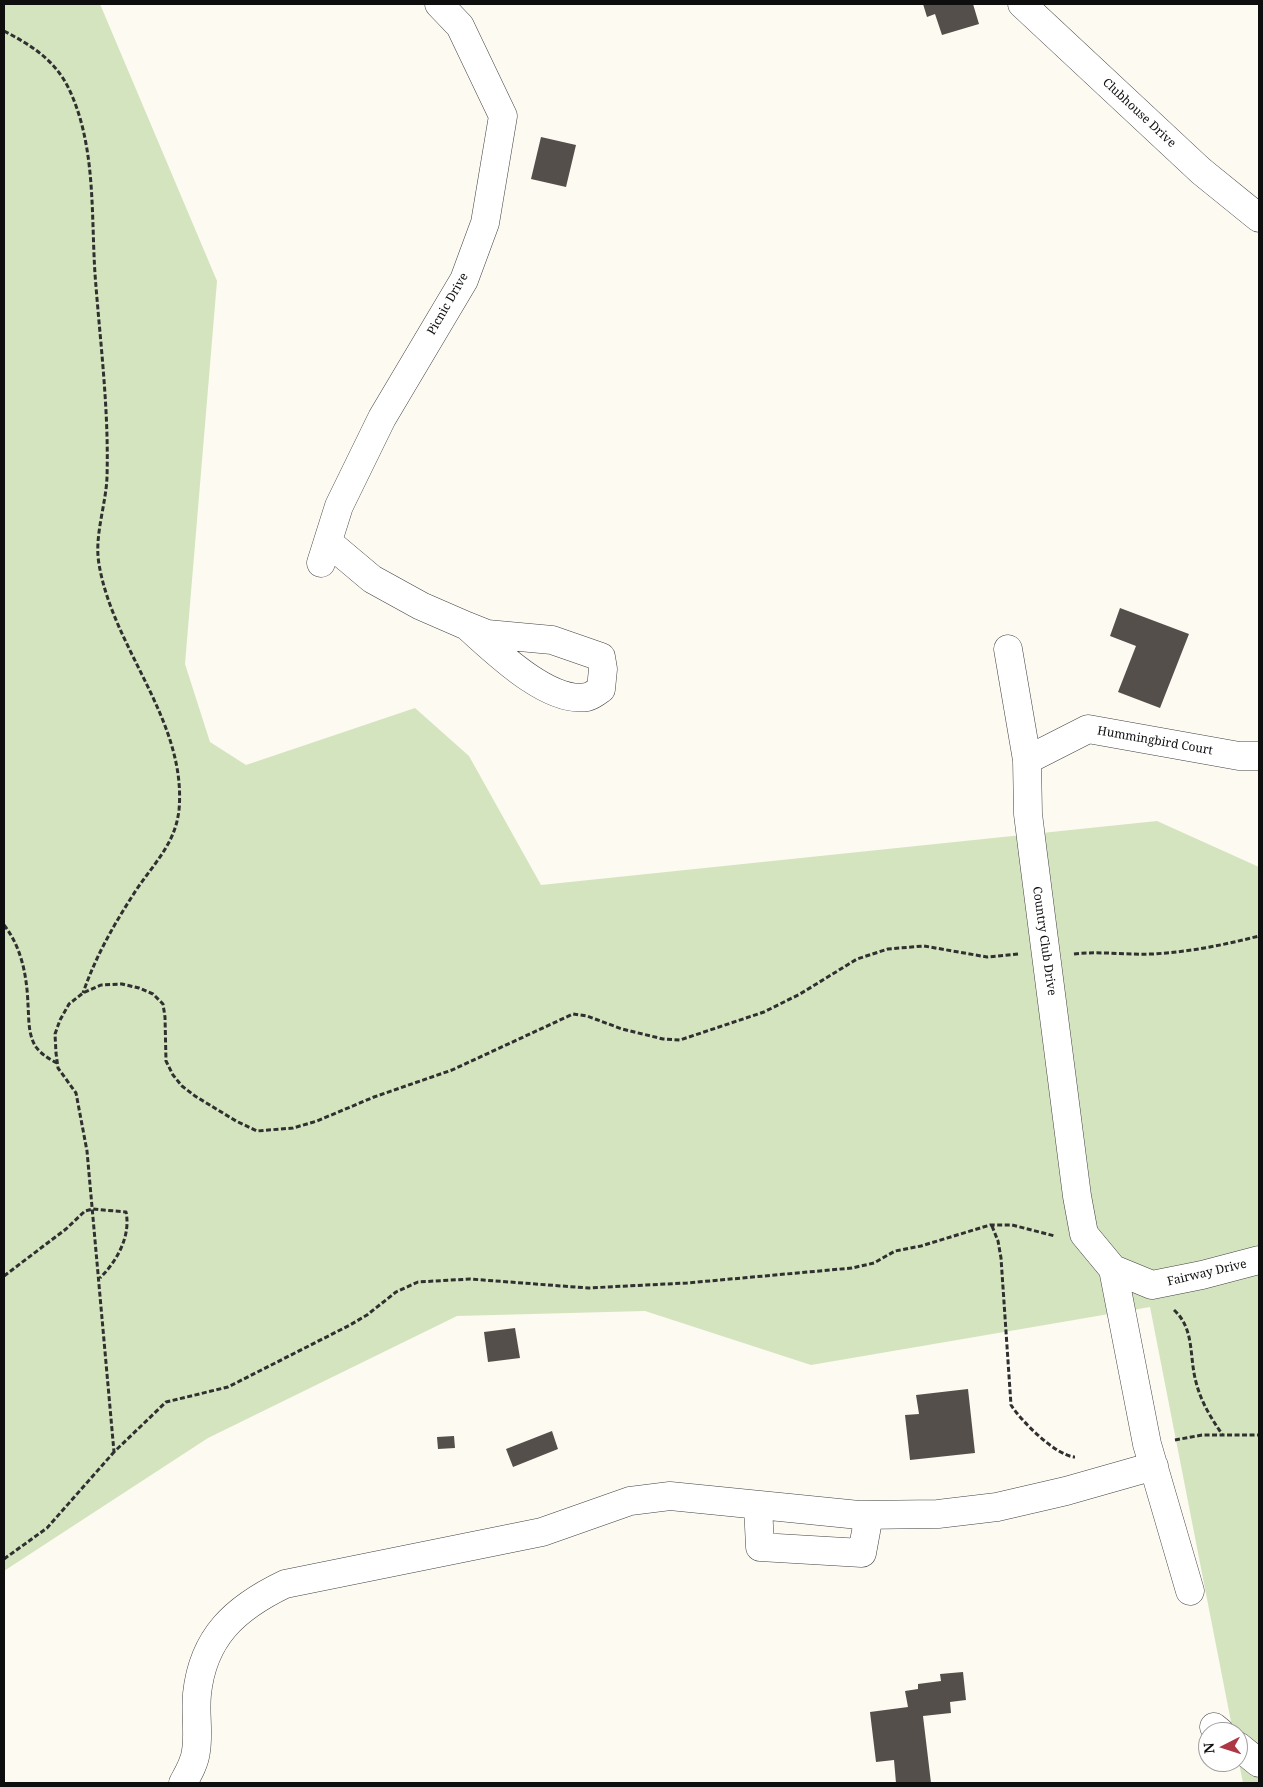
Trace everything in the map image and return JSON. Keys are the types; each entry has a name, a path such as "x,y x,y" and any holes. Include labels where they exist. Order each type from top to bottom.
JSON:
{"street":[{"name":"Picnic Drive","path":"439,4 460,26 503,116 485,223 464,280 382,418 339,506 324,553 421,606 467,626"},
{"name":"Clubhouse Drive","path":"1022,4 1201,171 1259,218"},
{"name":"Country Club Drive","path":"1008,649 1027,760 1028,814 1077,1196 1086,1237"},
{"name":"Hummingbird Court","path":"1027,760 1088,729 1239,756 1259,756"},
{"path":"1086,1237 1113,1270 1150,1455 1190,1591"},
{"name":"Fairway Drive","path":"1113,1270 1152,1285 1202,1275 1259,1260"},
{"path":"183,1783 196,1753 197,1695 202,1664 224,1625 256,1598 284,1584 542,1532 630,1500 670,1496 869,1515 938,1514 997,1507 1066,1491 1150,1455"},
{"path":"758,1504 760,1547 862,1553 869,1515"},
{"path":"1248,1754 1259,1763"}],"path":[{"path":"4,31 34,48 60,74 75,106 87,153 92,192 95,271 108,438 107,480 97,551 109,606 153,698 169,740 179,786 177,823 168,847 137,888 114,926 96,959 83,993"},
{"path":"4,925 14,942 22,964 31,1038 44,1056 57,1063"},
{"path":"114,1452 100,1278 87,1151 76,1093 58,1068 55,1034 69,1004 83,993 101,985 122,984 153,994 163,1004 166,1061 173,1075 182,1086 236,1121 257,1131 273,1131 317,1121 382,1094 452,1070 573,1014 587,1016 622,1029 663,1040 680,1040 764,1012 800,994 857,959 888,949 924,946 987,957 1032,952 1060,955 1086,952 1152,954 1206,948 1259,936"},
{"path":"4,1276 66,1229 85,1211 126,1212 128,1232 100,1278"},
{"path":"992,1225 998,1241 1000,1258 1011,1405 1018,1416 1059,1451 1068,1456 1082,1457"},
{"path":"4,1559 47,1528 114,1452 152,1412 166,1402 228,1386 350,1325 368,1315 396,1292 418,1282 470,1279 588,1288 687,1283 826,1272 874,1263 895,1251 921,1246 992,1225 1031,1229 1070,1243 1086,1237"},
{"path":"1152,1285 1179,1314 1185,1324 1189,1334 1193,1369 1199,1392 1222,1435"},
{"path":"1150,1455 1202,1435 1259,1435"}],"green space":[{"path":"4,4 100,4 217,281 185,664 210,742 246,765 415,708 469,756 541,885 1157,821 1259,867 1259,1783 1243,1783 1241,1772 1248,1772 1248,1722 1231,1722 1150,1307 811,1365 645,1311 457,1316 208,1438 4,1571"}],"building":[{"path":"923,4 973,4 979,24 942,35 935,14 927,17"},
{"path":"541,137 576,145 566,187 531,179"},
{"path":"1120,608 1189,634 1160,708 1118,692 1136,646 1110,636"},
{"path":"515,1328 520,1358 488,1362 484,1332"},
{"path":"968,1389 975,1453 910,1460 905,1415 919,1414 916,1395"},
{"path":"552,1431 558,1449 513,1467 506,1449"},
{"path":"454,1436 455,1448 438,1449 437,1437"},
{"path":"963,1672 966,1700 950,1702 951,1713 923,1716 931,1783 896,1783 894,1760 876,1762 870,1712 908,1707 905,1691 918,1689 918,1684 941,1681 940,1674"}]}
